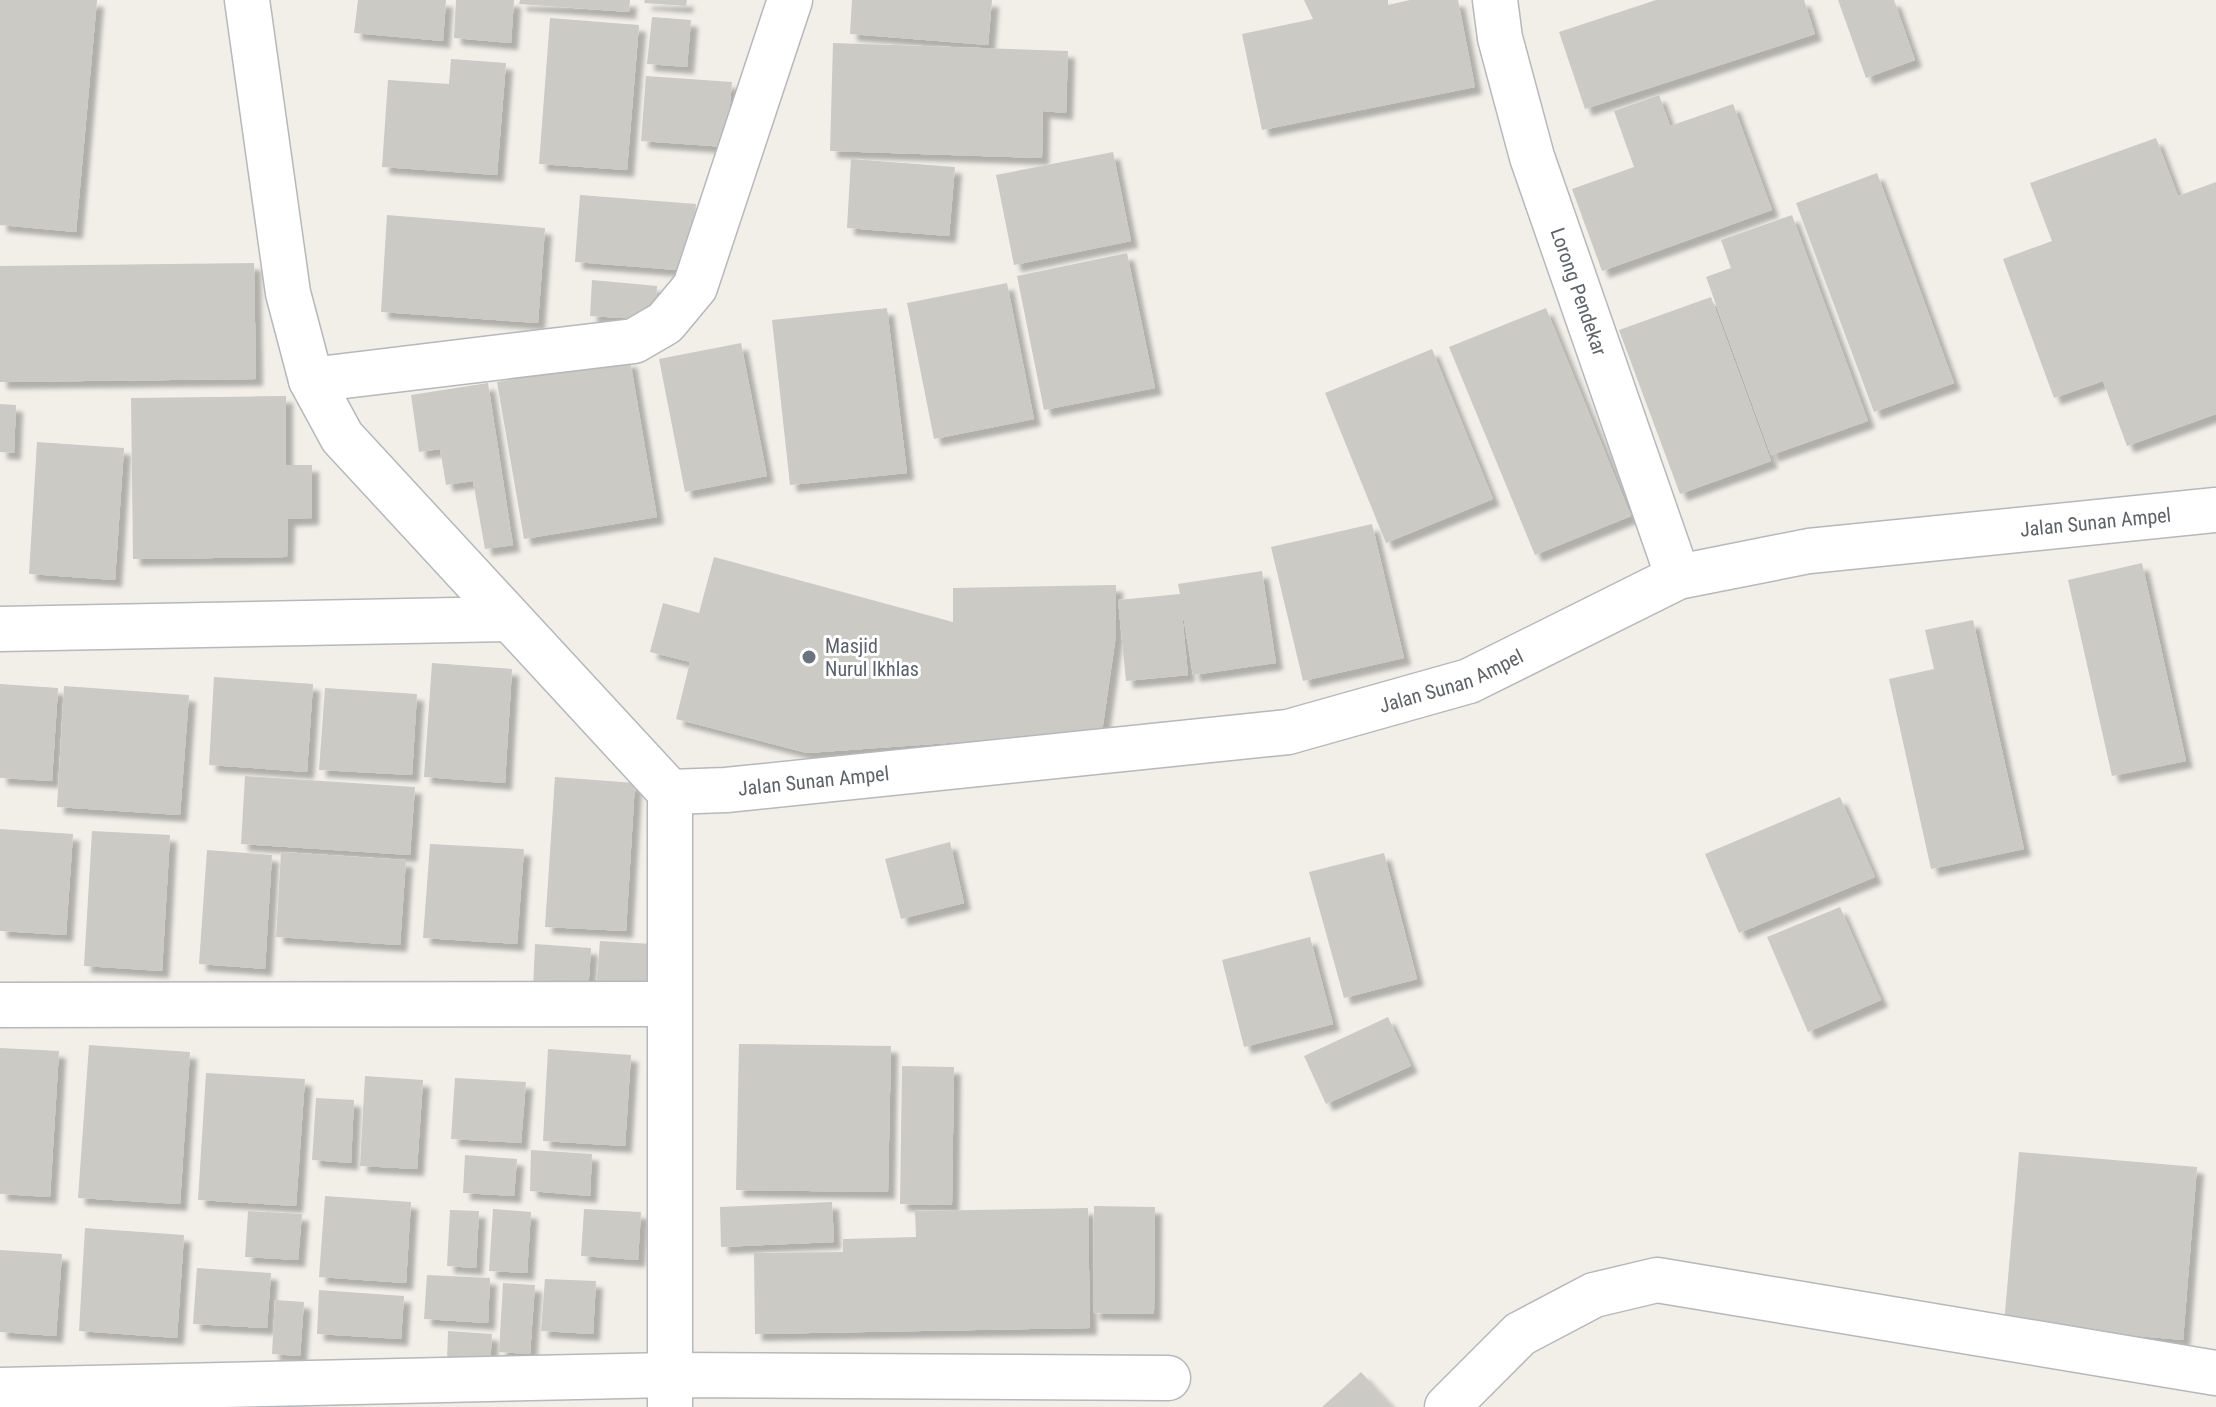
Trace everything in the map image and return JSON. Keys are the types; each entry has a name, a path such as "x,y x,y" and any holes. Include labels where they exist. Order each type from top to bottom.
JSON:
{"street":[{"path":"247,0 288,293 311,380 342,437 670,792 670,1391"},
{"path":"311,380 634,341 665,323 695,287 790,0"},
{"name":"Lorong Pendekar","path":"1495,0 1500,38 1532,157 1678,577"},
{"name":"Jalan Sunan Ampel","path":"670,792 726,790 1288,732 1469,681 1678,577 1809,551 2216,510"},
{"path":"0,629 508,619"},
{"path":"0,1005 669,1004"},
{"path":"1447,1407 1520,1334 1594,1295 1657,1280 2216,1373"},
{"path":"0,1390 670,1391 1168,1378"}],"building":[{"path":"0,0 97,0 76,232 0,225"},
{"path":"358,0 446,0 443,41 354,33"},
{"path":"456,0 514,0 511,43 454,38"},
{"path":"520,0 630,0 629,12 519,4"},
{"path":"645,0 687,0 686,6 644,3"},
{"path":"852,0 992,0 988,45 850,34"},
{"path":"1304,0 1388,0 1388,5 1410,0 1458,0 1475,87 1262,130 1242,34 1313,19"},
{"path":"1656,0 1804,0 1815,34 1585,109 1559,32"},
{"path":"1838,0 1894,0 1915,60 1866,78"},
{"path":"652,17 691,20 687,67 647,64"},
{"path":"550,18 639,25 627,170 539,164"},
{"path":"833,43 1068,51 1066,113 1043,111 1042,158 830,151"},
{"path":"451,59 506,63 497,175 382,167 388,80 449,84"},
{"path":"646,76 732,82 726,147 641,141"},
{"path":"1659,95 1670,126 1733,104 1772,210 1602,271 1572,189 1634,167 1614,111"},
{"path":"2156,138 2178,196 2216,182 2216,414 2127,446 2103,381 2054,398 2003,259 2052,241 2030,183"},
{"path":"1113,152 1131,241 1014,265 996,175"},
{"path":"851,159 955,167 949,236 847,228"},
{"path":"1877,173 1954,383 1874,412 1796,203"},
{"path":"580,195 696,204 690,271 575,262"},
{"path":"387,215 545,228 538,323 381,312"},
{"path":"1792,215 1868,421 1771,455 1706,277 1731,268 1721,240"},
{"path":"1127,253 1155,388 1044,410 1017,276"},
{"path":"254,263 256,379 0,382 0,266"},
{"path":"592,280 657,286 655,320 590,316"},
{"path":"1007,283 1034,419 934,439 907,303"},
{"path":"1711,297 1771,461 1680,494 1619,330"},
{"path":"887,308 907,473 790,485 772,320"},
{"path":"1546,308 1631,516 1535,555 1449,347"},
{"path":"741,343 767,476 685,492 659,359"},
{"path":"1432,349 1493,499 1386,543 1325,393"},
{"path":"630,360 657,517 524,539 497,382"},
{"path":"488,383 513,545 485,549 473,481 446,485 440,449 419,452 411,395"},
{"path":"286,396 286,465 312,465 312,518 288,519 287,557 133,559 131,398"},
{"path":"0,404 16,405 14,453 0,452"},
{"path":"37,442 124,448 115,580 29,574"},
{"path":"1372,524 1404,658 1303,681 1271,547"},
{"name":"Masjid Nurul Ikhlas","path":"714,557 953,622 953,588 1116,585 1116,635 1102,732 807,753 676,719 690,662 650,652 663,603 699,613"},
{"path":"2142,563 2186,761 2112,776 2068,580"},
{"path":"1262,571 1276,663 1193,675 1181,603 1188,675 1126,681 1118,600 1180,594 1178,584"},
{"path":"1973,620 2024,849 1931,869 1889,679 1934,669 1925,630"},
{"path":"432,663 512,669 505,783 424,777"},
{"path":"214,677 313,684 307,772 209,765"},
{"path":"0,684 58,688 52,781 0,778"},
{"path":"64,686 189,695 180,815 57,807"},
{"path":"325,688 417,694 412,775 319,770"},
{"path":"245,776 415,787 410,855 241,844"},
{"path":"555,777 635,783 626,931 545,927"},
{"path":"1840,797 1875,877 1739,933 1705,854"},
{"path":"0,829 73,834 66,935 0,931"},
{"path":"92,831 170,835 162,971 84,966"},
{"path":"950,842 964,903 901,919 885,859"},
{"path":"430,844 524,849 517,944 423,938"},
{"path":"207,850 272,855 265,969 199,964"},
{"path":"281,852 406,860 400,945 276,937"},
{"path":"1384,853 1417,979 1344,998 1309,872"},
{"path":"1840,907 1881,1000 1808,1032 1767,937"},
{"path":"1310,937 1333,1024 1244,1047 1222,960"},
{"path":"600,941 653,944 649,994 596,990"},
{"path":"535,944 591,948 588,993 533,989"},
{"path":"1388,1017 1411,1066 1326,1104 1304,1056"},
{"path":"739,1044 891,1046 888,1192 736,1190"},
{"path":"89,1045 190,1052 180,1204 78,1198"},
{"path":"0,1048 59,1051 50,1197 0,1194"},
{"path":"548,1049 631,1055 625,1146 543,1141"},
{"path":"902,1066 954,1067 952,1205 900,1204"},
{"path":"206,1073 305,1079 296,1206 198,1200"},
{"path":"365,1076 423,1080 417,1169 360,1166"},
{"path":"455,1078 526,1082 521,1143 451,1139"},
{"path":"316,1098 354,1100 351,1163 312,1160"},
{"path":"531,1150 592,1154 590,1196 530,1191"},
{"path":"2019,1152 2197,1167 2183,1340 2004,1324"},
{"path":"465,1155 517,1159 514,1196 463,1193"},
{"path":"325,1196 411,1202 406,1283 319,1277"},
{"path":"832,1202 834,1242 721,1247 720,1207"},
{"path":"1094,1206 1155,1207 1154,1314 1093,1313"},
{"path":"1088,1208 1090,1328 755,1334 754,1253 843,1252 843,1239 916,1237 915,1211"},
{"path":"493,1209 531,1212 527,1273 489,1271"},
{"path":"584,1209 641,1212 638,1260 581,1256"},
{"path":"450,1210 479,1211 476,1268 447,1266"},
{"path":"248,1211 302,1214 298,1260 245,1257"},
{"path":"85,1228 184,1235 177,1338 79,1331"},
{"path":"0,1250 62,1254 56,1336 0,1332"},
{"path":"197,1268 271,1273 267,1328 193,1324"},
{"path":"427,1275 490,1278 488,1323 424,1319"},
{"path":"545,1279 596,1281 593,1334 541,1331"},
{"path":"503,1283 535,1285 530,1354 499,1352"},
{"path":"319,1290 404,1296 401,1339 317,1334"},
{"path":"275,1300 304,1302 300,1356 272,1354"},
{"path":"448,1331 492,1334 490,1365 447,1362"},
{"path":"1361,1372 1393,1407 1322,1407"}],"place":[{"name":"Masjid Nurul Ikhlas","path":"809,657"}]}
